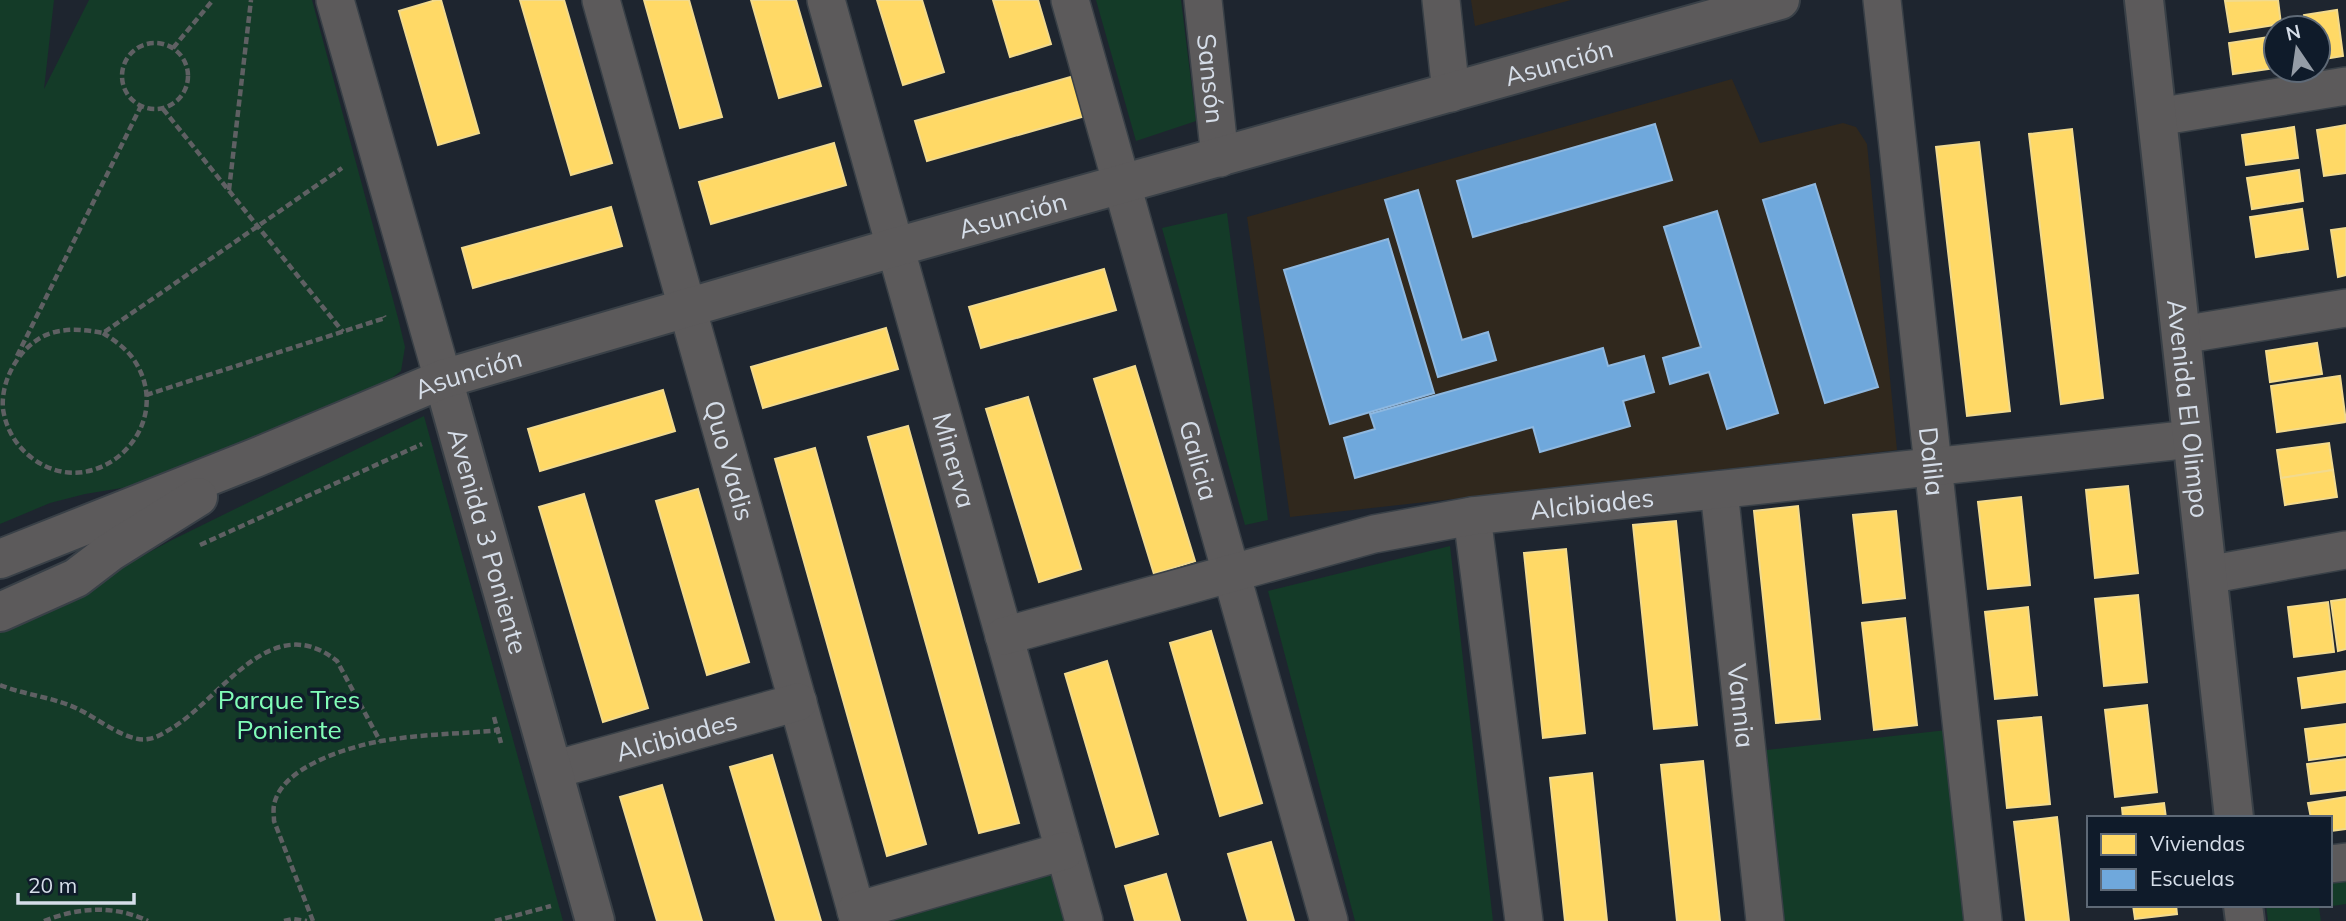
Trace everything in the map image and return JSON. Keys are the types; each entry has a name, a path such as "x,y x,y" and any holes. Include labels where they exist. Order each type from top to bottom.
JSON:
{"street":[{"name":"Avenida 3 Poniente","path":"335,0 595,921"},
{"name":"Quo Vadis","path":"601,0 858,916"},
{"name":"Minerva","path":"827,0 1084,921"},
{"name":"Galicia","path":"1070,0 1329,921"},
{"name":"Sansón","path":"1203,0 1220,158"},
{"path":"1441,0 1451,93"},
{"name":"Asunción","path":"0,559 255,458 443,379 896,247 1780,0"},
{"name":"Dalila","path":"1882,0 1983,921"},
{"name":"Avenida El Olimpo","path":"2144,0 2234,816"},
{"path":"2157,117 2346,86"},
{"path":"2181,335 2346,308"},
{"name":"Alcibiades","path":"1004,636 1374,534 1472,516 2192,439"},
{"name":"Asunción","path":"0,612 76,578 110,552 186,506 255,458"},
{"name":"Vannia","path":"1719,490 1765,921"},
{"path":"1472,516 1524,921"},
{"path":"2207,575 2346,550"},
{"name":"Alcibiades","path":"553,770 798,702"},
{"path":"858,916 1064,851"}],"path":[{"path":"173,48 213,0"},
{"path":"229,191 251,0"},
{"path":"151,43 173,48 187,65 187,87 181,97 163,109 141,106 125,92 122,71 125,61 132,52 151,43"},
{"path":"15,360 32,343 52,332 75,329 103,332 118,343 134,360 144,381 146,396 142,426 131,446 112,462 90,471 65,472 41,465 22,450 8,430 1,407 5,382 15,360 141,106"},
{"path":"163,109 343,332"},
{"path":"103,332 342,168"},
{"path":"146,396 385,318"},
{"path":"187,551 423,443 427,456"},
{"path":"0,685 50,698 130,737 148,740 179,724 200,708 249,661 260,654 289,645 305,646 325,652 337,661 380,741"},
{"path":"491,704 505,755"},
{"path":"313,921 274,821 274,804 295,774 310,764 380,741 497,730 540,723"},
{"path":"547,893 553,913"},
{"path":"495,921 558,903"},
{"path":"44,921 96,908 130,912 148,921"},
{"path":"284,921 307,921"}],"shaded area":[{"path":"1471,0 1571,0 1475,26"},
{"path":"1732,79 1760,143 1843,123 1856,127 1867,144 1897,450 1290,517 1247,217"}],"green space":[{"path":"0,0 54,0 44,89 89,0 312,0 405,347 401,371 383,385 152,483 50,503 0,524"},
{"path":"1096,0 1181,0 1196,121 1136,141"},
{"path":"1227,213 1268,520 1245,525 1162,228"},
{"name":"Parque Tres Poniente","path":"424,416 563,921 0,921 0,627 63,599 170,541"},
{"path":"1450,546 1493,921 1355,921 1268,591"},
{"path":"1947,730 1968,921 1775,921 1757,751"},
{"path":"1063,865 1079,921 874,921"},
{"path":"2346,878 2346,904 2332,906 2332,880"},
{"path":"2266,907 2326,907 2319,908 2321,921 2268,921"}],"building: Viviendas":[{"path":"441,0 479,133 438,145 399,11"},
{"path":"520,0 564,0 612,163 571,175"},
{"path":"644,0 689,0 722,117 680,128"},
{"path":"751,0 796,0 821,86 779,98"},
{"path":"877,0 922,0 944,72 903,85"},
{"path":"993,0 1038,0 1051,44 1010,57"},
{"path":"2278,0 2280,14 2262,14 2262,27 2230,32 2225,1"},
{"path":"2337,10 2343,56 2332,58 2332,14 2311,14"},
{"path":"2262,38 2262,70 2233,74 2229,43"},
{"path":"1074,76 1085,116 927,161 915,121"},
{"path":"2346,125 2346,173 2324,176 2317,130"},
{"path":"2294,127 2298,158 2246,165 2242,135"},
{"path":"2072,129 2103,398 2061,404 2029,134"},
{"path":"1979,142 2010,411 1967,416 1936,147"},
{"path":"834,143 846,185 711,224 699,182"},
{"path":"2299,170 2303,201 2252,209 2247,178"},
{"path":"611,207 622,246 473,288 462,248"},
{"path":"2302,209 2308,249 2256,257 2250,217"},
{"path":"2346,228 2346,275 2338,277 2331,230"},
{"path":"1104,269 1116,310 981,348 969,307"},
{"path":"886,328 898,369 763,408 751,367"},
{"path":"2317,343 2322,374 2270,382 2266,351"},
{"path":"1135,366 1195,561 1154,574 1094,379"},
{"path":"2340,376 2346,422 2277,432 2271,386"},
{"path":"663,390 675,431 540,471 528,429"},
{"path":"1028,397 1081,569 1039,582 986,409"},
{"path":"908,426 1019,823 979,833 868,437"},
{"path":"2329,443 2333,470 2281,478 2277,450"},
{"path":"815,448 926,844 887,856 775,459"},
{"path":"2333,470 2337,497 2285,505 2281,478"},
{"path":"2128,486 2138,573 2095,578 2086,490"},
{"path":"698,489 749,662 707,675 656,501"},
{"path":"584,494 648,708 603,722 539,507"},
{"path":"2021,497 2030,585 1988,589 1978,502"},
{"path":"1798,506 1820,719 1776,723 1754,511"},
{"path":"1896,511 1905,598 1863,603 1853,515"},
{"path":"1676,521 1697,725 1654,729 1633,525"},
{"path":"1566,549 1585,733 1543,738 1524,553"},
{"path":"2138,595 2147,682 2104,686 2095,599"},
{"path":"2346,599 2346,649 2338,651 2331,601"},
{"path":"2328,602 2334,652 2294,657 2288,607"},
{"path":"2028,607 2037,695 1995,699 1985,612"},
{"path":"1905,618 1917,725 1874,730 1862,623"},
{"path":"1211,631 1262,803 1220,816 1170,643"},
{"path":"1107,661 1158,834 1116,847 1065,674"},
{"path":"2346,671 2346,702 2302,708 2298,678"},
{"path":"2147,705 2157,792 2115,797 2105,710"},
{"path":"2041,717 2050,804 2007,808 1998,721"},
{"path":"2346,724 2346,755 2309,760 2305,729"},
{"path":"772,755 821,921 776,921 730,767"},
{"path":"2346,759 2346,790 2311,794 2307,764"},
{"path":"1703,761 1720,921 1677,921 1661,765"},
{"path":"1592,773 1607,921 1565,921 1550,778"},
{"path":"662,785 702,921 657,921 620,797"},
{"path":"2346,797 2346,829 2332,831 2332,816 2311,816 2308,803"},
{"path":"2164,803 2166,816 2123,816 2122,808"},
{"path":"2057,817 2069,921 2026,921 2014,822"},
{"path":"1271,842 1294,921 1248,921 1228,854"},
{"path":"1166,874 1180,921 1135,921 1125,886"},
{"path":"2133,907 2176,907 2177,914 2135,919"}],"building: Escuelas":[{"path":"1655,124 1672,180 1473,237 1457,181"},
{"path":"1815,184 1878,387 1825,403 1763,200"},
{"path":"1418,190 1462,340 1488,332 1496,360 1438,377 1385,200"},
{"path":"1717,211 1778,413 1727,429 1709,372 1670,384 1663,358 1701,347 1664,227"},
{"path":"1388,239 1434,393 1330,424 1284,270"},
{"path":"1603,348 1608,366 1644,356 1654,392 1623,401 1630,426 1540,452 1533,427 1355,478 1344,438 1375,429 1370,414"}]}
